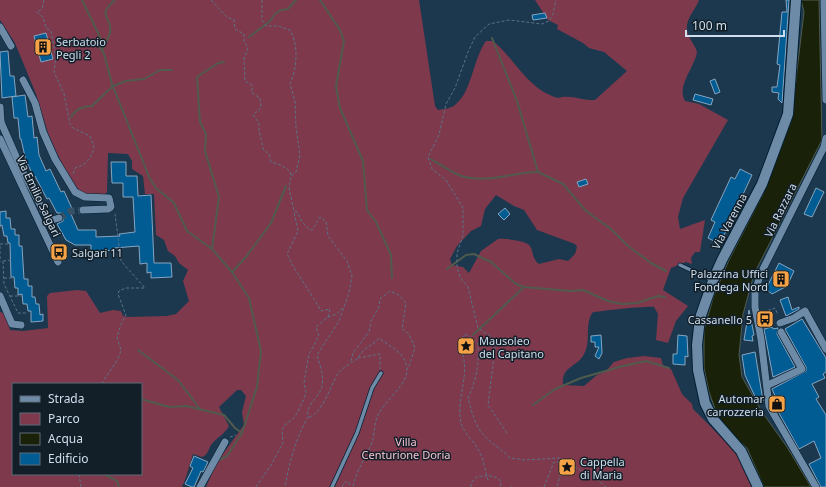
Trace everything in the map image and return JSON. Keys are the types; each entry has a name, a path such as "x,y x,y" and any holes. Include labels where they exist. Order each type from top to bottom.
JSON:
{"street":[{"name":"Via Varenna","path":"758,487 741,451 713,419 702,395 698,370 697,345 700,318 713,280 762,184 788,114 796,0"},
{"path":"824,0 826,100"},
{"path":"0,27 11,46"},
{"path":"23,80 35,103 43,132 52,152 75,192 85,197 109,198 111,202 111,207 108,208 83,210"},
{"path":"0,108 0,121 22,170 47,218 52,220 59,218"},
{"name":"Via Razzara","path":"816,487 769,406 768,385 756,313 756,293 760,276 824,147 826,138"},
{"name":"Via Emilio Salgari","path":"0,139 58,262"},
{"path":"0,296 12,324 21,325"},
{"path":"780,323 805,312 826,349"},
{"path":"768,385 802,369 782,332"},
{"path":"200,487 225,442"}],"lane":[{"path":"680,265 713,280"},
{"path":"332,487 357,433 372,388 381,373"}],"path":[{"path":"44,0 42,9 37,12 43,18 46,28 51,31 56,57 54,72 64,94 70,124 77,130 90,136 94,147 90,159 82,166 76,168 73,175"},
{"path":"211,0 227,17 234,20 235,29 244,34 244,41 248,48 244,68 245,81 252,85 252,93 260,98 261,108 253,115 259,123 258,131 262,139 263,149 269,154 271,162 281,165 290,171 292,176"},
{"path":"262,0 262,20 266,26 278,26 290,30 296,48 293,76 290,84 295,101 296,128 300,155 296,172 292,176 289,190 298,231 287,254 321,311 330,309 328,317"},
{"path":"507,433 488,405 489,392 492,383 495,349 494,339 478,328 468,287 460,277 457,267 457,253 463,236 463,208 446,180 432,169 428,157 439,135 446,104 468,52 476,38 489,24 509,20 542,24 549,20 553,14 556,0"},
{"path":"102,383 105,377 111,372 121,350 117,338 121,324 126,315 118,294 119,291 126,288 145,288 145,286 121,261 118,236 115,228 115,210"},
{"path":"285,487 288,469 301,429 308,417 307,413 310,405 322,386 322,368 317,355 340,321 349,293 352,276 347,262 328,236 326,221 320,217 312,230 308,229 302,222 297,212 294,211"},
{"path":"9,244 0,245 4,284 18,313 28,313"},
{"path":"1,261 11,260"},
{"path":"4,278 12,278"},
{"path":"351,362 353,353 369,332 371,321 379,308 380,299 390,292 399,295 406,303 402,329 409,334 415,348 402,384 377,415 371,444 355,478 353,487"},
{"path":"10,296 21,296"},
{"path":"256,487 271,465 283,443 282,430 285,425 295,417 304,399 306,392 304,383 310,354 319,336 316,327 328,317 337,314 343,308"},
{"path":"756,313 776,308 780,323"},
{"path":"488,480 480,451 464,432 460,417 465,367 464,355 459,345 464,335 468,335 478,344 479,362 476,380 468,398 472,413 484,435 501,448 510,458 526,460 559,458 599,481 606,487"},
{"path":"308,417 312,416 318,410 336,376 379,338 396,349 404,358 407,370"},
{"path":"357,358 380,354 381,373"},
{"path":"544,487 554,462 560,462 562,468 557,487"},
{"path":"78,475 81,487"},
{"path":"471,487 471,483 476,477 486,475 496,477 500,480 501,487"},
{"path":"342,487 345,482 349,482 350,487"}],"green space":[{"name":"Villa Centurione Doria","path":"0,0 419,0 435,106 438,110 452,107 466,91 478,57 486,41 493,41 538,88 558,98 572,97 595,100 627,71 604,52 589,48 583,43 557,29 558,25 548,20 535,0 699,0 688,20 687,25 688,34 697,52 696,58 684,83 683,95 685,101 699,104 728,120 683,198 678,217 680,229 705,220 700,252 695,252 691,258 692,264 686,262 671,268 663,290 688,306 676,321 668,343 656,340 658,314 654,307 592,313 588,324 586,351 580,360 564,374 563,385 584,386 597,375 605,372 614,362 627,358 644,356 661,358 663,366 671,369 682,394 692,404 693,409 734,450 743,463 753,487 206,487 217,462 244,425 242,412 246,396 241,390 237,390 219,407 229,426 211,445 206,455 202,457 193,454 182,487 0,487 0,312 4,313 10,330 23,331 48,328 47,296 50,293 77,290 86,291 100,313 113,310 121,311 123,316 127,317 167,316 176,314 189,301 183,281 188,270 168,251 164,240 156,235 154,194 145,194 143,176 132,169 132,161 128,154 108,153 107,192 104,195 81,194 62,164 48,133 36,94 15,43 0,20","holes":["496,195 524,210 537,230 575,244 577,247 575,254 568,261 559,259 539,264 536,262 529,245 515,240 498,239 481,251 469,273 463,267 452,265 450,259 457,246 471,231 481,226 485,209"]}],"water":[{"path":"801,0 819,0 822,140 754,274 743,314 739,355 742,377 762,412 787,447 811,487 764,487 747,448 730,433 718,417 709,392 704,368 704,330 714,295 729,260 763,194 791,121 804,12"}],"building":[{"path":"786,0 789,0 782,103 778,99 779,93 772,92 772,87 777,87 780,65 777,64 782,12 787,12"},
{"path":"545,13 547,18 533,20 532,15"},
{"name":"Serbatoio Pegli 2","path":"46,33 53,59 41,62 34,36"},
{"path":"8,51 10,76 14,76 16,96 2,98 0,52"},
{"path":"715,79 720,92 715,94 710,81"},
{"path":"695,94 713,99 711,105 693,100"},
{"path":"25,95 28,117 32,116 34,138 37,137 39,155 46,171 50,169 61,192 64,191 74,213 71,214 78,230 96,230 96,237 120,236 119,234 135,232 133,197 123,197 123,183 112,183 111,162 126,162 126,176 137,176 138,196 151,195 154,263 171,263 172,277 151,278 151,272 147,273 147,263 140,264 139,246 91,252 91,245 75,245 66,240 57,224 63,221 64,216 61,213 57,213 49,198 47,199 26,161 20,139 18,118 14,118 12,97"},
{"path":"740,169 752,175 720,244 708,238 715,222 711,220 731,177 735,179"},
{"path":"586,179 588,184 579,187 577,182"},
{"path":"816,188 824,192 812,217 804,214"},
{"path":"505,208 510,214 504,220 498,214"},
{"path":"6,211 6,218 10,218 11,229 15,229 15,235 19,235 19,246 22,246 24,279 28,279 28,286 32,286 32,297 35,297 36,304 39,304 40,315 43,314 43,321 31,322 31,311 28,311 27,304 23,304 22,294 18,295 18,288 15,288 14,277 11,277 10,243 8,243 7,236 4,236 2,225 0,226 0,212"},
{"name":"Palazzina Uffici Fondega Nord","path":"779,263 794,271 787,286 772,294 766,289"},
{"path":"788,297 792,310 799,307 799,309 786,316 780,300"},
{"path":"749,310 754,335 752,336 753,341 744,340"},
{"path":"802,319 826,358 826,372 823,374 825,378 812,384 819,397 816,399 826,415 826,487 821,487 809,464 821,458 814,441 799,449 773,400 776,398 772,389 806,371 806,367 785,329"},
{"path":"772,327 773,329 778,328 777,334 795,367 773,377 764,329"},
{"path":"601,335 602,353 599,359 595,356 599,347 595,347 595,342 591,342 591,336"},
{"path":"678,335 687,336 688,357 685,356 685,365 673,364 673,354 677,354"},
{"path":"755,352 763,401 758,403 745,375 742,355"},
{"path":"194,456 208,462 203,472 201,471 194,487 192,487 185,484 193,468 190,466"}],"waterway":[{"path":"82,0 100,37 100,47 104,54 112,84 150,179 156,188 174,203 187,231 212,249 232,272 249,298 261,351 257,387 242,433 227,456 219,460"},
{"path":"102,50 110,32 109,23 105,14 106,10 115,0"},
{"path":"249,37 269,22 275,14 281,10 288,9 296,0"},
{"path":"320,0 340,30 344,41 336,86 340,108 363,161 367,210 376,222 391,255 392,278"},
{"path":"492,38 517,101 538,172 563,184 586,211 611,229 628,246 651,263 666,271"},
{"path":"212,249 219,197 205,151 206,134 200,122 197,77 218,63 224,62"},
{"path":"71,117 80,108 92,106 113,86 126,81 144,79 160,70 172,70"},
{"path":"431,159 461,176 471,178 480,179 538,172"},
{"path":"232,272 246,257 271,223 286,186"},
{"path":"447,269 466,255 474,254 491,262 516,284 524,287 570,291 583,290 608,301 622,304 637,303 658,296 665,297"},
{"path":"473,335 524,287"},
{"path":"138,350 178,380 200,409"},
{"path":"533,405 555,389 581,378 623,366 646,361 669,368"},
{"path":"142,399 169,407 186,406 224,415 235,428 242,433"},
{"path":"106,475 117,481 119,487"}],"tunnel":[{"path":"59,218 71,211 83,210"}],"place":[{"name":"Serbatoio Pegli 2","path":"43,47"},
{"name":"Salgari 11","path":"59,252"},
{"name":"Palazzina Uffici Fondega Nord","path":"781,279"},
{"name":"Cassanello 5","path":"765,319"},
{"name":"Mausoleo del Capitano","path":"466,346"},
{"name":"Automar carrozzeria","path":"777,404"},
{"name":"Cappella di Maria","path":"567,467"}]}
